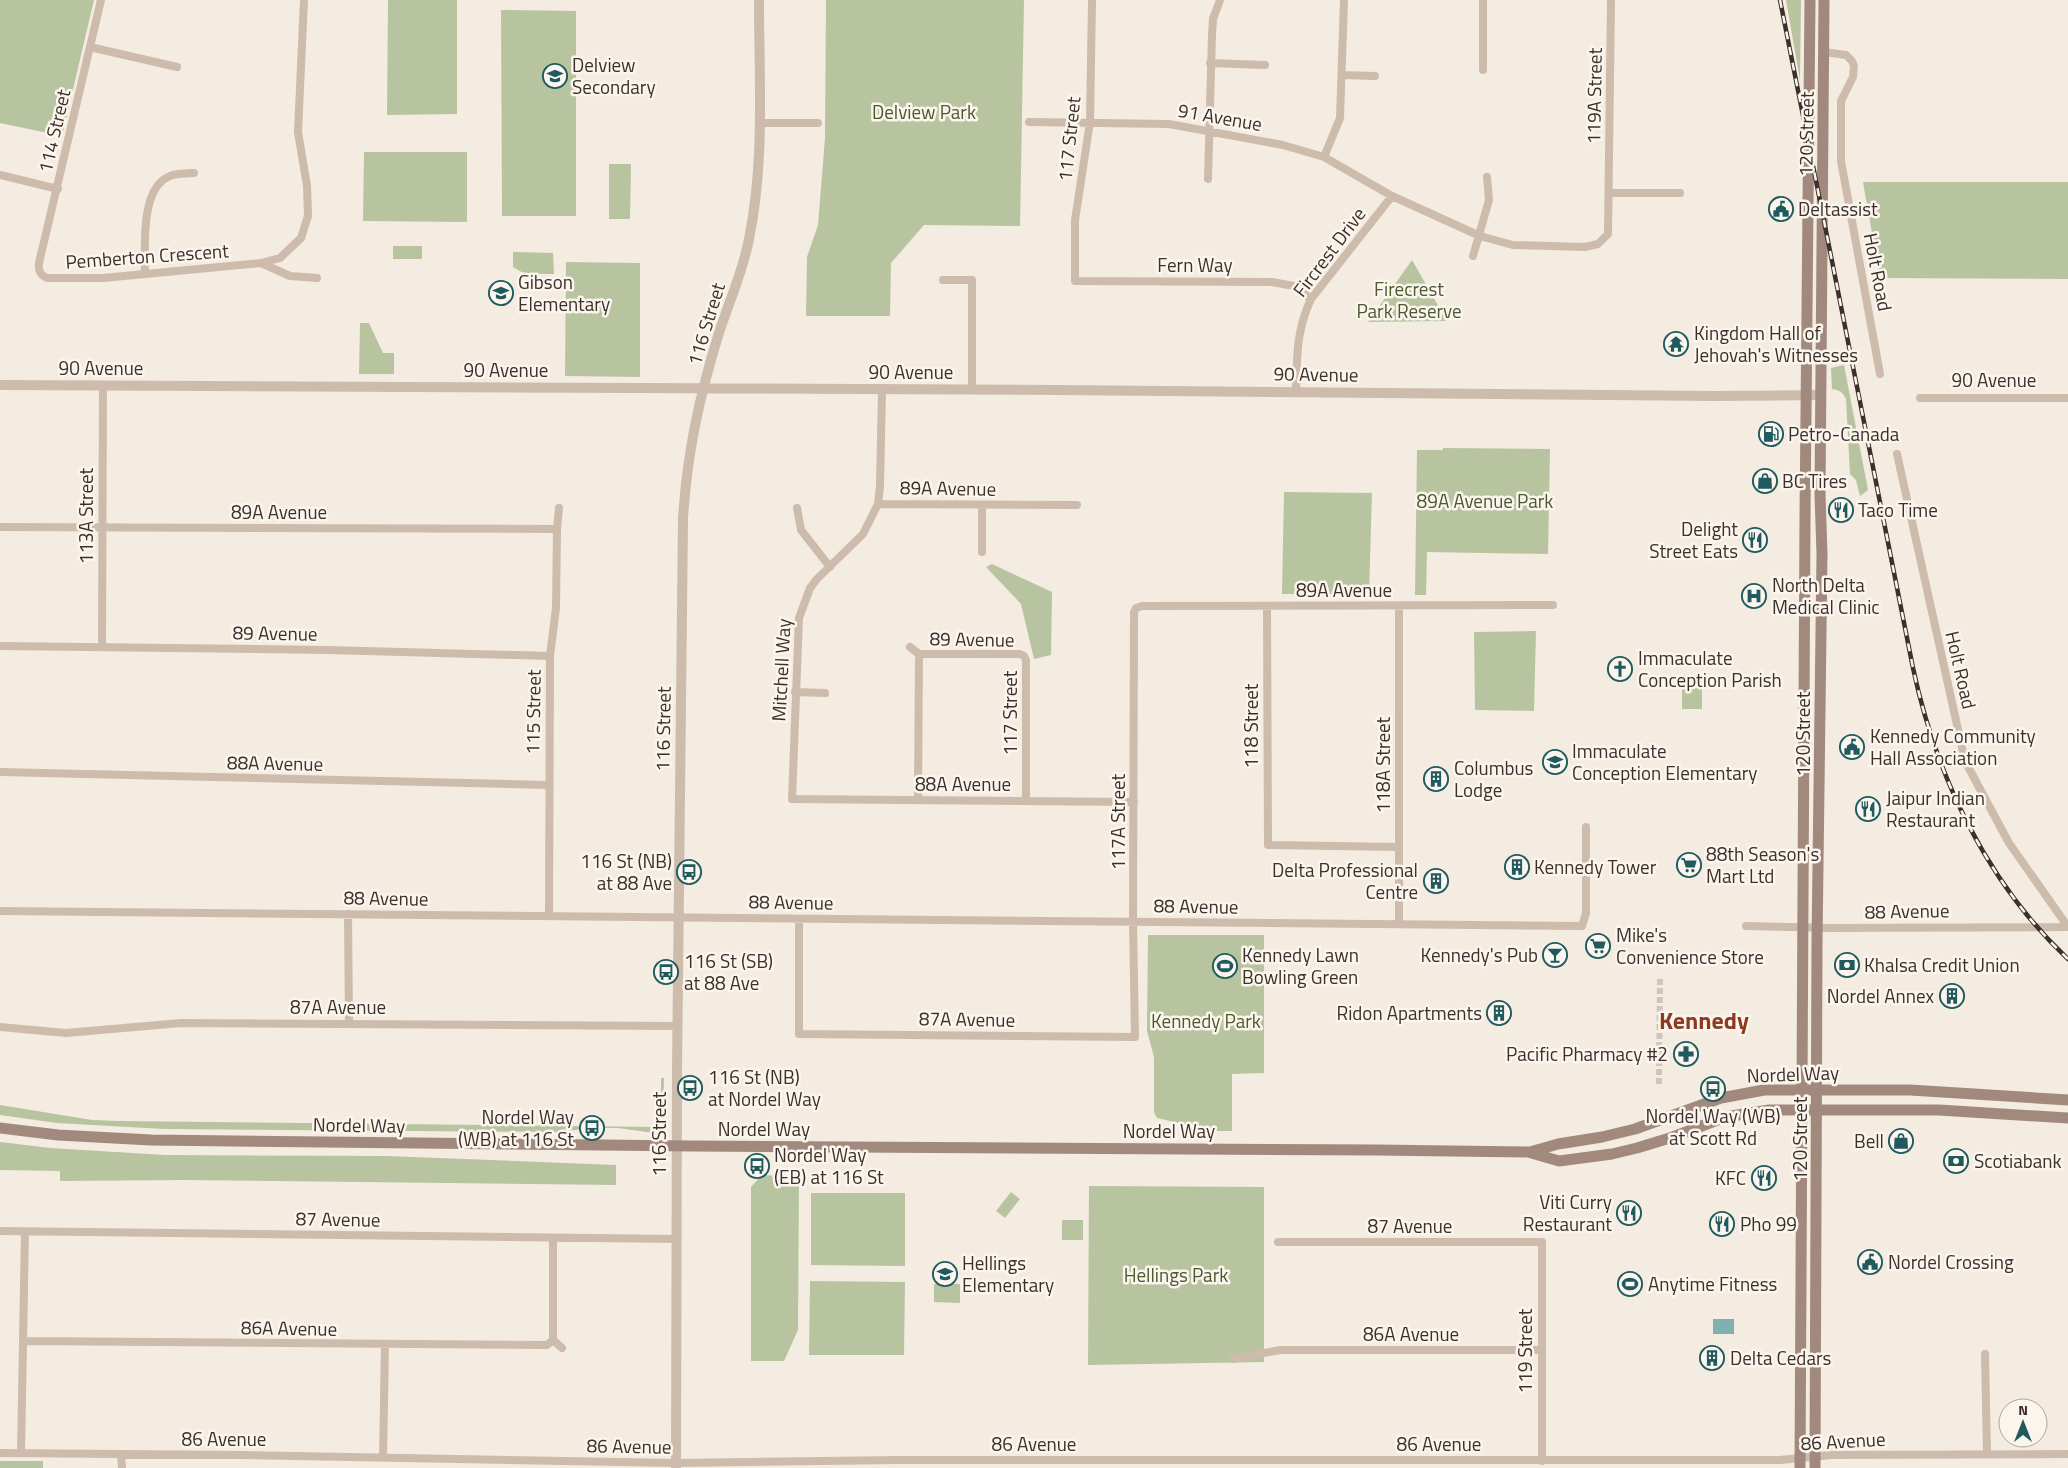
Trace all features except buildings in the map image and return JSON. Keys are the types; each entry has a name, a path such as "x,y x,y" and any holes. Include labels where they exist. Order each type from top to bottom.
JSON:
{"main road":[{"name":"120 Street","path":"1800,1463 1802,928 1810,0"},
{"name":"120 Street","path":"1815,1462 1824,0"},
{"path":"1809,52 1824,52"},
{"path":"1808,244 1814,250 1815,259 1821,270"},
{"path":"1805,653 1811,671 1811,726 1821,731"},
{"name":"Nordel Way","path":"1528,1152 1649,1125 1706,1103 1738,1094 1764,1090 1910,1090 2068,1100"},
{"name":"Nordel Way","path":"0,1128 58,1135 142,1140 1528,1152 1559,1160 1612,1154 1655,1143 1725,1117 1755,1111 1802,1109 1939,1110 2068,1118"},
{"path":"1801,1267 1805,1270 1808,1277 1810,1305 1816,1312"}],"street":[{"name":"114 Street","path":"38,270 101,0"},
{"name":"Pemberton Crescent","path":"38,270 47,278 103,278 261,264 280,258 301,238 308,216 308,186 298,132 304,0"},
{"name":"116 Street","path":"676,1465 678,917 683,518 691,441 704,389 749,241 758,178 759,0"},
{"name":"117 Street","path":"1074,281 1075,220 1090,122 1092,0"},
{"path":"1208,179 1210,63 1213,19 1220,0"},
{"path":"1324,157 1340,118 1344,0"},
{"path":"1483,0 1483,70"},
{"name":"119A Street","path":"1608,234 1611,0"},
{"path":"90,47 177,67"},
{"name":"Holt Road","path":"1824,52 1846,55 1854,66 1853,77 1842,101 1841,161 1880,374"},
{"path":"1210,63 1265,65"},
{"path":"1342,76 1375,76"},
{"name":"91 Avenue","path":"1029,122 1169,124 1283,145 1324,157 1392,196 1480,236 1513,245 1585,247 1598,244 1608,234"},
{"path":"759,123 818,123"},
{"path":"146,274 145,234 151,193 169,176 194,173"},
{"path":"0,176 58,189"},
{"path":"1474,256 1489,200 1487,177"},
{"path":"1609,193 1680,193"},
{"name":"Fircrest Drive","path":"1296,392 1298,339 1302,318 1311,299 1392,196"},
{"name":"Pemberton Crescent","path":"261,264 290,276 317,278"},
{"path":"943,280 972,280 972,390"},
{"name":"Fern Way","path":"1074,281 1272,282 1294,286 1311,299"},
{"name":"90 Avenue","path":"0,385 1821,396"},
{"name":"113A Street","path":"102,647 103,386"},
{"name":"Mitchell Way","path":"792,799 797,633 801,608 810,588 863,534 878,504 882,390"},
{"name":"90 Avenue","path":"1920,398 2068,398"},
{"name":"Holt Road","path":"1897,454 1965,760 2009,843 2068,926"},
{"name":"89A Avenue","path":"878,504 1078,506"},
{"path":"982,505 982,552"},
{"name":"115 Street","path":"549,916 550,656 556,608 559,508"},
{"path":"798,508 801,530 830,567"},
{"name":"89A Avenue","path":"0,527 557,529"},
{"name":"89A Avenue","path":"1136,608 1142,606 1553,605"},
{"name":"118 Street","path":"1267,606 1268,845 1399,847"},
{"name":"118A Street","path":"1398,924 1399,606"},
{"name":"117A Street","path":"1135,1037 1134,612 1136,608"},
{"name":"89 Avenue","path":"0,646 550,656"},
{"path":"910,647 919,654 918,800"},
{"name":"89 Avenue","path":"919,654 1020,654 1024,656"},
{"name":"117 Street","path":"1024,656 1026,660 1026,800"},
{"path":"796,692 825,693"},
{"name":"88A Avenue","path":"0,772 549,785"},
{"name":"88A Avenue","path":"792,799 1134,802"},
{"name":"88 Avenue","path":"0,911 1582,926 1586,913 1586,827"},
{"path":"348,914 349,1023"},
{"name":"87A Avenue","path":"799,919 799,1034 1135,1037"},
{"name":"88 Avenue","path":"1746,926 1818,928 2068,926"},
{"name":"87A Avenue","path":"0,1027 66,1033 181,1023 678,1026"},
{"name":"87 Avenue","path":"0,1231 676,1239"},
{"path":"21,1453 25,1232"},
{"path":"553,1238 553,1340 562,1348"},
{"name":"87 Avenue","path":"1278,1242 1542,1242"},
{"name":"119 Street","path":"1542,1242 1542,1461"},
{"name":"86A Avenue","path":"23,1341 547,1345 553,1340"},
{"path":"382,1457 385,1345"},
{"name":"86A Avenue","path":"1233,1359 1280,1350 1542,1350"},
{"path":"1985,1354 1986,1454"},
{"name":"86 Avenue","path":"0,1453 382,1457 676,1465 1449,1464 1542,1461 1680,1464 1800,1463 1815,1462 1832,1455 2068,1454"},
{"path":"121,1455 122,1468"}],"green space":[{"path":"0,0 94,0 62,136 0,123"},
{"path":"388,0 457,0 457,114 387,115"},
{"name":"Delview Park","path":"826,0 1024,0 1020,226 924,225 891,263 890,316 806,316 807,257 818,225 825,138"},
{"path":"1786,0 1801,0 1800,80"},
{"path":"501,10 576,11 576,216 502,216"},
{"path":"364,152 467,152 467,222 363,221"},
{"path":"609,164 631,164 630,219 609,219"},
{"path":"1863,182 2068,182 2068,279 1880,278"},
{"path":"393,246 422,246 422,259 393,259"},
{"path":"513,252 553,253 554,274 525,274 513,267"},
{"name":"Firecrest Park Reserve","path":"1412,260 1447,321 1368,322"},
{"path":"566,262 640,263 640,377 565,376"},
{"path":"360,323 369,323 383,353 394,353 394,374 359,374"},
{"path":"1844,365 1868,490 1860,496 1856,480 1850,474 1846,399 1841,392 1832,389 1831,368"},
{"name":"89A Avenue Park","path":"1443,448 1550,449 1548,554 1427,552 1426,595 1415,595 1417,450 1443,450"},
{"path":"1284,492 1372,493 1369,594 1282,594"},
{"path":"992,564 1052,592 1051,655 1034,659 1021,604 986,567"},
{"path":"1536,631 1534,711 1475,710 1474,632"},
{"path":"1682,675 1702,675 1702,709 1682,709"},
{"name":"Kennedy Park","path":"1148,935 1264,935 1264,1073 1232,1074 1232,1131 1191,1131 1183,1124 1157,1118 1154,1112 1154,1057 1147,1031"},
{"path":"661,1078 664,1078 663,1122 659,1131 654,1133 618,1128 592,1128 559,1132 164,1129 57,1123 0,1115 0,1105 92,1120 119,1121 658,1127 661,1120"},
{"path":"0,1142 50,1148 165,1155 387,1156 616,1165 616,1185 184,1180 60,1181 60,1171 0,1170"},
{"path":"762,1175 799,1177 798,1330 784,1361 751,1361 751,1187"},
{"name":"Hellings Park","path":"1089,1186 1264,1187 1264,1362 1088,1365"},
{"path":"1011,1192 1020,1199 1005,1218 996,1211"},
{"path":"811,1193 905,1193 905,1266 811,1265"},
{"path":"1062,1220 1083,1220 1083,1240 1062,1240"},
{"path":"810,1281 905,1282 904,1355 809,1355"},
{"path":"934,1284 960,1284 960,1303 934,1302"},
{"path":"0,1461 43,1461 43,1468 0,1468"}],"water":[{"path":"1713,1319 1734,1319 1734,1334 1713,1334"}],"tunnel":[{"path":"1659,1084 1660,976"}],"railway":[{"path":"1780,0 1913,668 1923,708 1951,787 1969,826 1989,862 2013,897 2039,929 2068,959"}],"place":[{"name":"Delview Secondary","path":"555,76"},
{"name":"Deltassist","path":"1781,209"},
{"name":"Gibson Elementary","path":"501,293"},
{"name":"Kingdom Hall of Jehovah's Witnesses","path":"1676,344"},
{"name":"Petro-Canada","path":"1771,434"},
{"name":"BC Tires","path":"1765,481"},
{"name":"Taco Time","path":"1841,510"},
{"name":"Delight Street Eats","path":"1755,540"},
{"name":"North Delta Medical Clinic","path":"1754,596"},
{"name":"Immaculate Conception Parish","path":"1620,669"},
{"name":"Kennedy Community Hall Association","path":"1852,747"},
{"name":"Immaculate Conception Elementary","path":"1555,762"},
{"name":"Columbus Lodge","path":"1436,779"},
{"name":"Jaipur Indian Restaurant","path":"1868,809"},
{"name":"88th Season's Mart Ltd","path":"1689,865"},
{"name":"Kennedy Tower","path":"1517,867"},
{"name":"116 St (NB) at 88 Ave","path":"689,872"},
{"name":"Delta Professional Centre","path":"1436,881"},
{"name":"Mike's Convenience Store","path":"1598,946"},
{"name":"Kennedy's Pub","path":"1555,955"},
{"name":"Khalsa Credit Union","path":"1847,965"},
{"name":"Kennedy Lawn Bowling Green","path":"1225,966"},
{"name":"116 St (SB) at 88 Ave","path":"666,972"},
{"name":"Nordel Annex","path":"1952,996"},
{"name":"Ridon Apartments","path":"1499,1013"},
{"name":"Pacific Pharmacy #2","path":"1686,1054"},
{"name":"116 St (NB) at Nordel Way","path":"690,1088"},
{"name":"Nordel Way (WB) at Scott Rd","path":"1713,1089"},
{"name":"Nordel Way (WB) at 116 St","path":"592,1128"},
{"name":"Bell","path":"1901,1141"},
{"name":"Scotiabank","path":"1956,1161"},
{"name":"Nordel Way (EB) at 116 St","path":"757,1166"},
{"name":"KFC","path":"1764,1178"},
{"name":"Viti Curry Restaurant","path":"1629,1213"},
{"name":"Pho 99","path":"1722,1224"},
{"name":"Nordel Crossing","path":"1870,1262"},
{"name":"Hellings Elementary","path":"945,1274"},
{"name":"Anytime Fitness","path":"1630,1284"},
{"name":"Delta Cedars","path":"1712,1358"}],"district":[{"name":"Kennedy","path":"1704,1021"}]}
